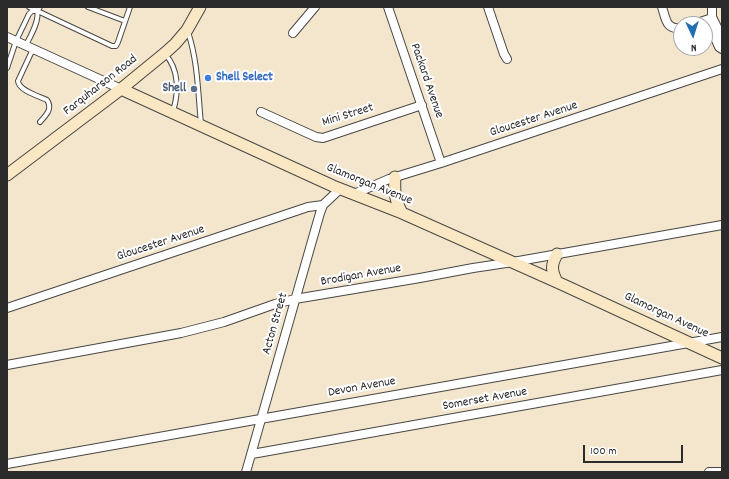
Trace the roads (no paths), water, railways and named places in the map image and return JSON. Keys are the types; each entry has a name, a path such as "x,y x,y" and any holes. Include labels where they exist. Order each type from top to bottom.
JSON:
{"street":[{"name":"Farquharson Road","path":"7,176 121,89 165,53 187,30 200,7"},
{"path":"293,33 315,7"},
{"name":"Packard Avenue","path":"388,7 441,163"},
{"path":"488,7 507,60"},
{"path":"662,7 670,27 673,28"},
{"path":"713,23 719,31 719,48 722,50"},
{"name":"Glamorgan Avenue","path":"7,36 340,189 402,213 513,262 722,358"},
{"name":"Gloucester Avenue","path":"354,194 376,184 722,70"},
{"name":"Mini Street","path":"261,112 316,137 323,138 422,105"},
{"path":"395,178 394,189 402,213"},
{"path":"323,205 340,189"},
{"name":"Gloucester Avenue","path":"7,308 308,208 323,205"},
{"name":"Acton Street","path":"246,472 323,205"},
{"name":"Brodigan Avenue","path":"7,364 181,333 224,322 274,304 295,299 722,225"},
{"path":"557,254 552,266 553,275 557,282"},
{"name":"Devon Avenue","path":"7,464 722,337"},
{"name":"Somerset Avenue","path":"252,454 722,370"},
{"path":"709,472 721,472"}],"lane":[{"path":"29,7 38,9 112,46 116,46 118,42 130,7"},
{"path":"88,7 125,21"},
{"path":"7,68 16,41 29,14 38,9"},
{"path":"38,9 38,19 31,35 30,47 18,81 22,89 49,102 49,110 40,122"},
{"path":"187,30 195,66 201,126"},
{"path":"21,31 31,35"},
{"path":"165,53 170,59 174,68 176,78 177,92 173,112"}],"place":[{"name":"Shell Select","path":"208,78"},
{"name":"Shell","path":"194,89"}]}
